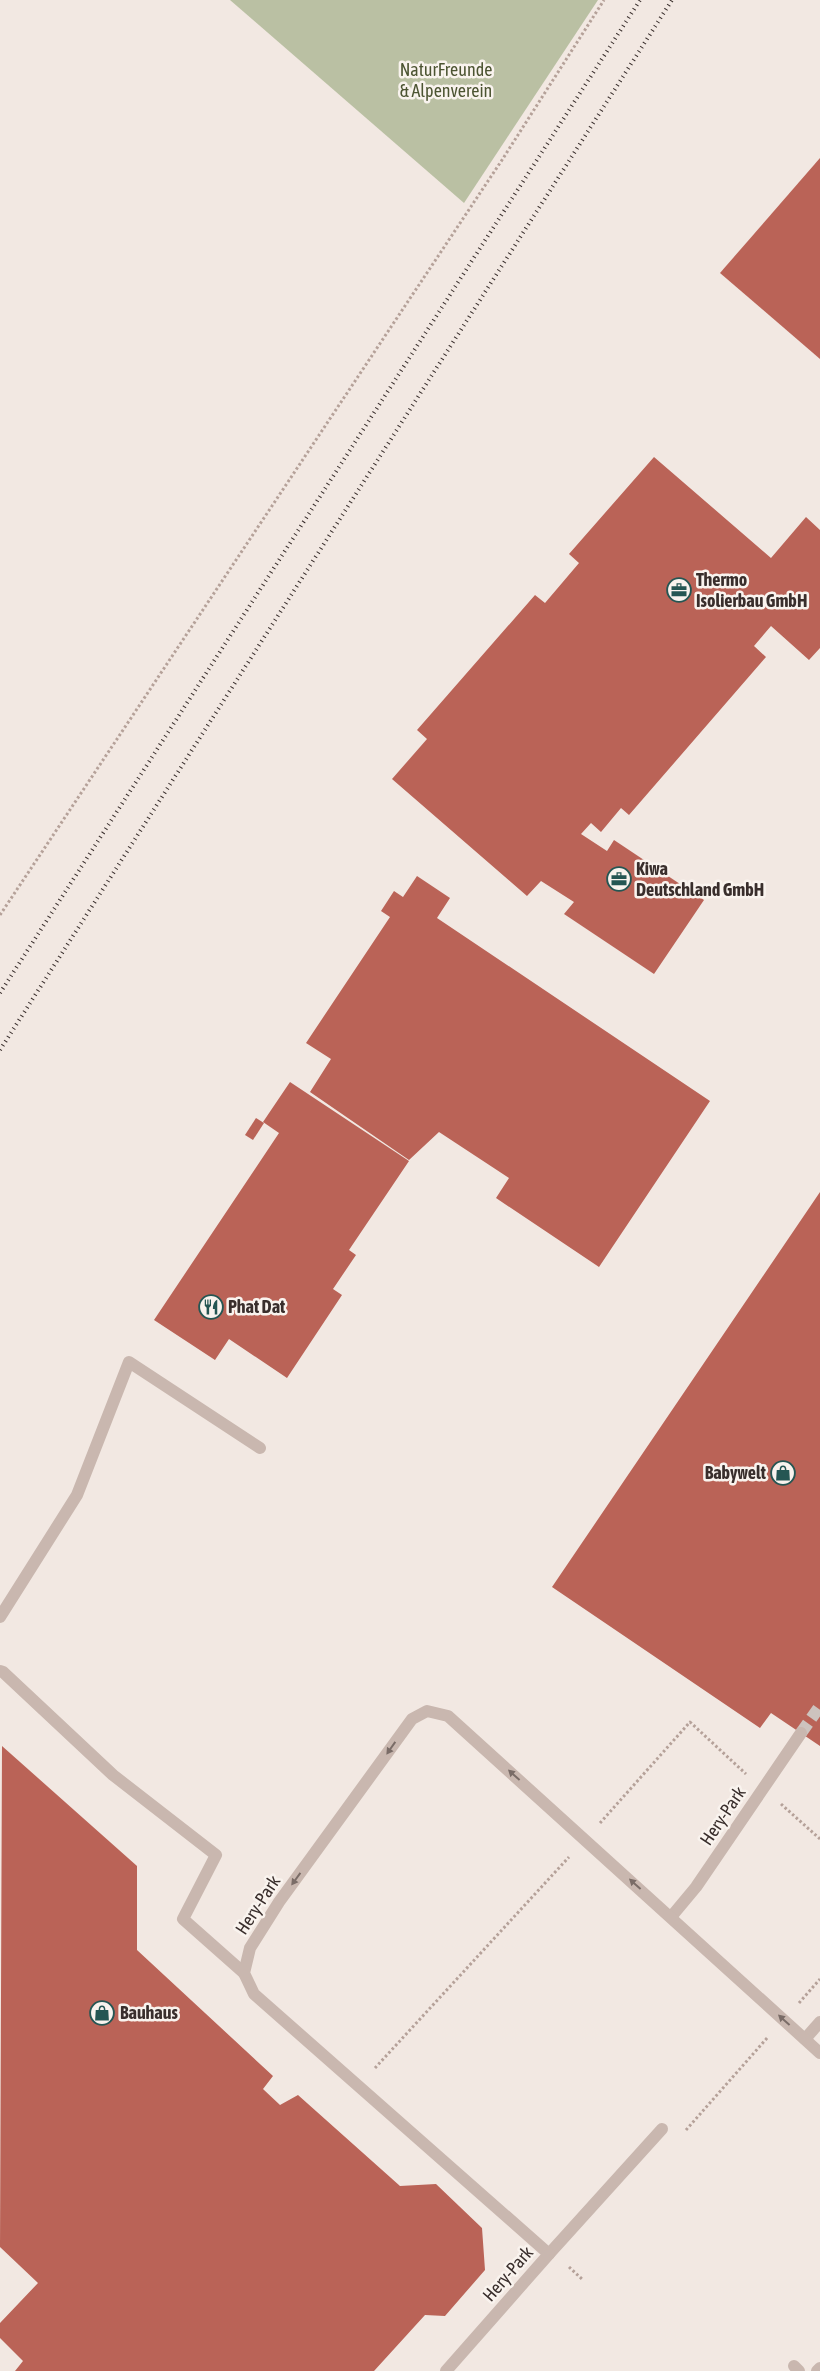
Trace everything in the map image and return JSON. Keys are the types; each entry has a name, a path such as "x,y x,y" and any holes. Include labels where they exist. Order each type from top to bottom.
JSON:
{"street":[{"path":"0,1617 77,1495 129,1362 260,1448"},
{"path":"0,1671 113,1775 216,1855 183,1919 244,1972"},
{"name":"Hery-Park","path":"446,2371 549,2254 254,1994 244,1972 250,1948 279,1902 412,1718 427,1711 448,1716 820,2053"},
{"name":"Hery-Park","path":"671,1917 696,1887 801,1733"},
{"path":"805,2039 820,2022"},
{"path":"549,2254 662,2129"},
{"path":"817,2371 820,2368"}],"path":[{"path":"0,915 502,160 604,0"},
{"path":"567,2265 583,2280"}],"green space":[{"name":"NaturFreunde & Alpenverein","path":"230,0 598,0 464,203"}],"building":[{"path":"820,158 820,359 720,273"},
{"path":"654,457 771,558 806,517 820,530 820,648 809,660 771,626 754,646 766,657 629,815 621,808 601,832 591,823 581,834 607,851 614,840 704,900 654,974 564,914 574,902 541,881 527,896 392,779 427,739 417,730 535,595 545,603 579,563 569,554"},
{"path":"417,876 450,898 437,918 710,1101 599,1267 496,1198 509,1178 439,1132 409,1160 310,1092 331,1059 306,1043 390,917 381,911 394,891 403,897"},
{"path":"290,1082 409,1161 349,1250 356,1255 333,1289 342,1295 287,1378 229,1339 215,1360 154,1320 279,1133 263,1122"},
{"path":"256,1118 264,1123 253,1140 245,1135"},
{"path":"820,1192 820,1746 771,1713 760,1728 552,1587"},
{"name":"Bauhaus","path":"2,1746 137,1866 137,1950 273,2076 263,2089 280,2105 298,2095 400,2186 436,2184 482,2228 485,2270 445,2316 425,2315 374,2371 15,2371 23,2361 0,2338 0,2323 38,2283 0,2247"}],"tunnel":[{"path":"801,1733 820,1706"}],"railway":[{"path":"0,993 640,0"},
{"path":"0,1050 672,0"}],"place":[{"name":"Thermo Isolierbau GmbH","path":"679,590"},
{"name":"Kiwa Deutschland GmbH","path":"619,879"},
{"name":"Phat Dat","path":"211,1307"},
{"name":"Babywelt","path":"783,1473"},
{"name":"Bauhaus","path":"102,2013"}]}
